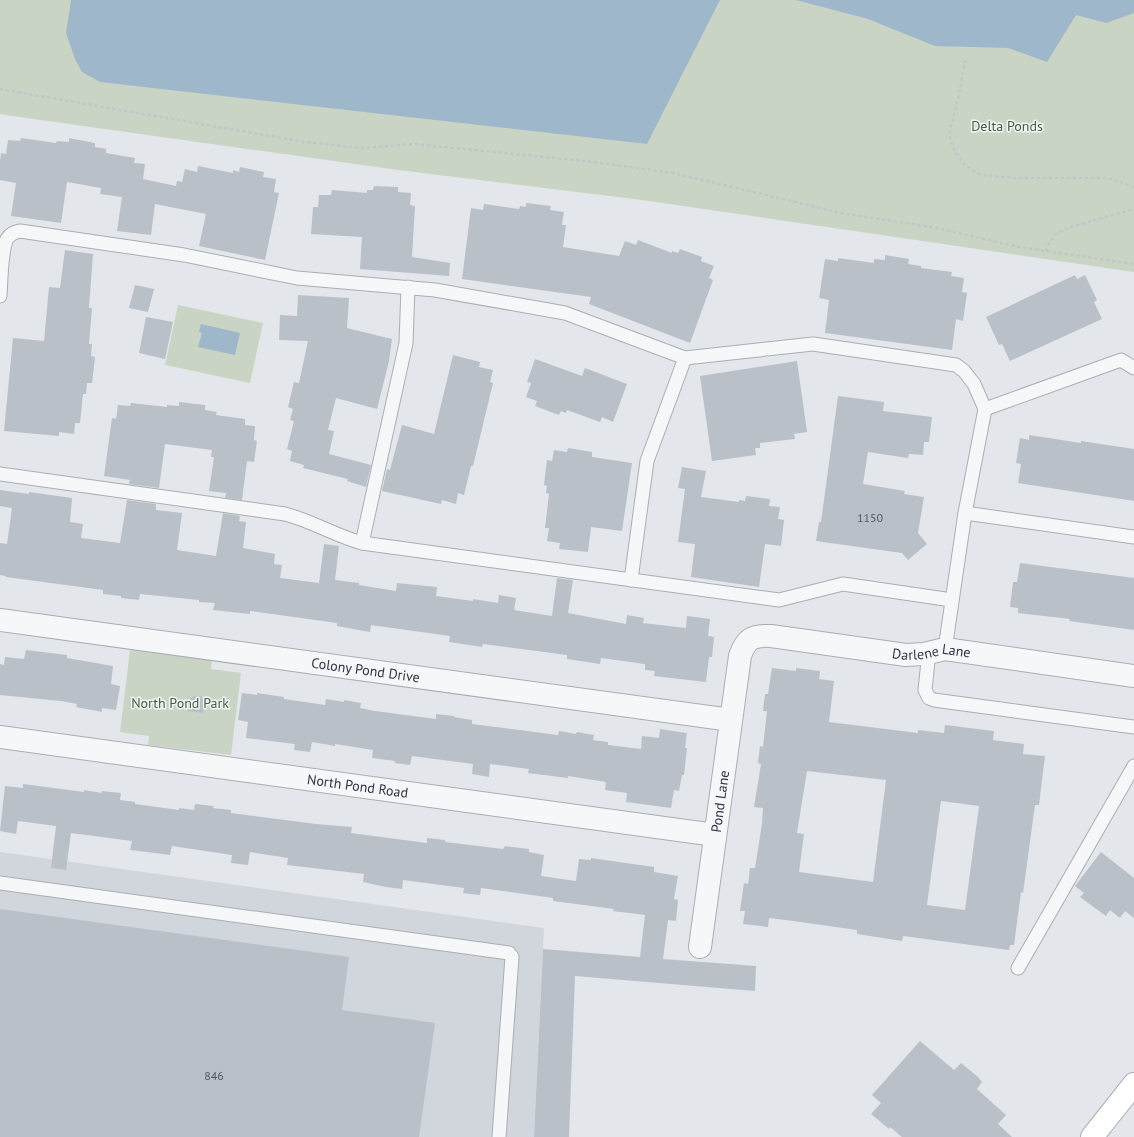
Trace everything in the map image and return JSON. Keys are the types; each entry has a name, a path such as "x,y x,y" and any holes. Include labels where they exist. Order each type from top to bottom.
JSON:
{"main road":[{"path":"1092,1137 1134,1084"}],"street":[{"name":"Colony Pond Drive","path":"0,620 731,720"},
{"name":"Darlene Lane","path":"740,656 743,647 748,641 756,637 763,636 906,655 937,651 1134,676"},
{"name":"Pond Lane","path":"700,947 740,656"},
{"name":"North Pond Road","path":"0,738 715,836"}],"lane":[{"path":"0,296 4,247 7,239 12,233 20,231 184,255 296,278 435,290 565,313 685,358 813,344 956,365 964,371 974,384 985,408 965,513 952,600 925,690 929,698 934,700 1134,727"},
{"path":"362,543 406,343 408,287"},
{"path":"631,580 647,462 685,358"},
{"path":"985,408 1121,360 1134,368"},
{"path":"0,474 286,514 362,543 779,600 843,584 952,600"},
{"path":"965,513 1134,536"},
{"path":"1018,968 1134,766"},
{"path":"0,882 509,953 512,957 499,1137"}],"path":[{"path":"965,60 959,95 950,130 950,137 955,152 965,165 982,175 1014,178 1109,178 1134,187"},
{"path":"0,89 305,142 364,148 414,144 594,162 673,173 841,213 937,228 1019,247 1134,264"},
{"path":"1046,251 1049,243 1056,234 1067,228 1134,209"}],"shaded area":[{"path":"0,852 544,928 534,1137 0,1137"}],"green space":[{"name":"Delta Ponds","path":"0,0 1134,0 1134,272 642,200 398,170 0,114"},
{"path":"178,305 263,323 250,383 165,365"},
{"name":"North Pond Park","path":"130,650 212,660 211,669 241,673 231,755 148,745 149,736 120,732"}],"water":[{"path":"71,0 720,0 647,144 100,82 82,72 75,59 66,33"},
{"path":"796,0 1134,0 1134,13 1106,23 1076,15 1047,62 1008,48 935,46 868,19"},
{"path":"201,324 240,333 235,355 198,347 202,333 199,332"}],"building":[{"path":"21,138 56,143 57,141 69,142 69,138 95,143 95,147 106,149 106,153 135,158 134,163 145,164 143,179 176,186 177,181 182,182 185,169 197,172 198,166 233,173 233,170 239,172 240,167 264,172 263,177 276,179 274,192 279,193 265,260 199,246 206,214 155,204 151,235 117,231 122,197 100,194 101,188 67,182 61,223 11,216 16,183 0,180 1,153 6,154 8,140 20,141"},
{"path":"374,186 398,187 398,192 411,193 410,205 415,206 412,257 450,263 449,276 360,269 362,237 311,234 313,207 318,207 319,195 331,195 332,190 367,193 367,190 373,190"},
{"path":"526,203 551,206 550,210 564,212 562,225 566,225 563,247 619,256 625,241 636,245 638,240 672,253 672,251 678,253 680,249 702,257 701,261 714,266 709,278 713,280 690,343 589,304 591,297 462,279 471,208 483,210 484,204 519,209 520,206 526,207"},
{"path":"65,250 93,254 89,308 92,308 89,344 92,344 91,356 95,357 92,383 87,383 86,394 83,394 80,423 75,423 74,434 59,432 59,436 4,431 13,338 44,341 49,287 60,288"},
{"path":"885,255 909,259 908,264 921,266 921,268 952,272 951,276 964,278 962,292 967,293 963,321 956,319 952,350 825,333 829,300 819,298 825,259 838,261 838,258 874,263 874,259 885,260"},
{"path":"1075,275 1077,279 1085,275 1097,300 1094,302 1102,319 1010,361 1002,344 999,345 986,317"},
{"path":"135,285 154,289 148,312 129,308"},
{"path":"298,295 349,298 347,328 392,339 389,361 377,409 336,398 328,430 334,431 329,454 371,465 366,487 347,481 348,479 303,468 304,465 290,461 292,451 287,449 294,421 290,420 293,409 288,407 294,382 299,383 308,341 279,340 280,315 297,316"},
{"path":"146,317 173,322 165,359 139,353"},
{"path":"453,355 480,362 479,367 493,370 490,382 493,383 473,466 471,466 464,495 458,493 456,504 442,500 441,504 382,491 387,469 390,470 402,425 434,434"},
{"path":"535,359 582,376 585,368 627,384 613,422 602,417 600,422 567,410 566,413 561,411 559,415 535,406 537,401 526,397 531,383 527,382"},
{"path":"797,361 807,432 794,434 795,439 760,443 760,448 755,448 756,455 712,461 700,376"},
{"path":"838,396 884,402 883,411 932,417 929,442 924,442 923,455 909,454 908,458 868,452 863,484 905,491 904,494 924,497 918,533 927,544 908,560 902,553 816,541 819,522 821,522"},
{"path":"179,402 205,405 205,410 217,412 216,415 245,419 245,425 255,426 254,440 257,441 254,462 247,461 242,500 225,498 226,493 209,491 214,457 211,457 212,450 165,444 159,488 129,484 130,480 104,476 112,418 116,419 118,405 130,406 131,403 167,407 167,405 179,406"},
{"path":"1029,435 1134,449 1134,501 1018,483 1021,464 1016,463 1020,438 1029,440"},
{"path":"568,448 592,452 592,457 632,463 622,531 591,527 588,552 559,549 560,543 547,541 549,528 545,528 549,494 546,493 547,486 544,485 547,460 552,461 554,450 567,452"},
{"path":"682,467 706,471 701,497 739,502 739,500 745,501 746,496 770,499 769,506 780,507 778,519 784,520 781,546 765,544 759,587 691,577 695,544 678,542 685,489 678,488"},
{"path":"0,490 29,494 29,492 72,498 70,522 83,524 81,538 120,543 127,500 156,504 156,510 182,513 177,550 216,556 223,513 240,516 239,521 246,522 243,548 275,554 274,564 282,565 280,578 319,583 324,544 339,546 335,580 359,583 359,585 396,591 397,583 437,587 436,596 473,601 473,599 498,603 499,595 516,598 514,610 552,616 557,578 573,580 568,613 626,624 627,615 644,618 643,623 686,628 687,616 710,619 708,636 714,637 712,657 709,657 706,682 654,676 655,671 645,670 645,664 601,658 600,664 567,659 567,655 483,644 482,647 449,642 450,636 371,625 370,632 337,626 337,623 250,611 250,614 213,610 215,603 199,602 199,600 140,594 139,600 121,598 121,596 103,594 103,590 6,577 0,575 0,543 7,544 12,508 0,506"},
{"path":"1020,563 1134,578 1134,630 1069,621 1070,619 1018,613 1018,608 1010,607 1013,582 1017,582"},
{"path":"26,650 67,655 67,658 113,666 111,684 120,686 116,710 102,708 102,712 76,707 77,704 61,701 0,695 0,664 4,665 5,657 24,659"},
{"path":"772,668 796,671 796,668 820,671 819,679 834,681 829,722 918,733 918,730 944,733 945,725 994,731 993,740 1024,744 1023,754 1045,756 1039,805 1035,805 1014,945 1010,945 1009,950 903,936 902,941 857,934 857,930 769,918 768,927 743,924 745,911 740,911 744,883 748,884 750,868 755,868 762,824 763,808 754,807 761,764 758,763 760,746 763,747 767,711 763,711 765,694 768,694","holes":["807,771 886,780 873,882 799,872 804,834 797,833","941,801 979,806 965,910 927,905"]},
{"path":"242,693 257,695 257,693 284,697 284,699 325,705 326,699 344,702 344,700 361,703 360,708 375,711 436,719 436,714 454,716 472,720 472,724 558,735 559,731 576,734 577,732 594,735 593,740 608,742 608,745 641,749 642,736 659,738 660,729 687,733 684,775 682,775 679,791 674,790 671,808 626,802 627,793 605,790 606,782 568,776 568,778 528,773 529,769 490,764 489,777 472,774 473,764 412,756 410,765 395,763 395,761 372,758 373,750 335,744 335,746 312,742 310,752 294,750 295,744 246,738 248,722 238,720"},
{"path":"194,696 201,696 205,702 203,713 187,711 189,700"},
{"path":"23,784 84,792 84,790 102,793 102,791 121,793 120,800 135,802 135,804 179,810 179,808 194,810 195,804 214,806 213,808 231,810 231,813 352,827 351,833 427,843 427,838 445,840 445,842 503,849 505,846 529,849 529,852 544,855 541,876 576,881 579,859 591,860 591,858 654,867 654,872 678,876 674,899 678,900 676,921 668,920 663,959 756,966 755,991 575,976 569,1137 534,1137 543,949 640,957 645,915 613,911 614,909 553,901 553,898 481,888 480,895 463,893 464,888 403,880 402,889 386,887 363,882 364,874 287,865 288,858 250,852 248,865 231,863 232,855 172,846 170,855 130,850 132,841 71,833 66,870 51,868 56,826 18,821 16,834 0,831 5,786 23,788"},
{"path":"1101,852 1134,878 1134,918 1125,911 1120,918 1110,910 1106,916 1080,897 1084,893 1075,886"},
{"path":"0,909 349,957 342,1010 435,1023 419,1137 0,1137"},
{"path":"920,1041 954,1070 961,1063 978,1077 982,1082 977,1089 1006,1115 998,1124 1012,1137 902,1137 890,1127 889,1129 871,1114 881,1103 872,1095"}]}
